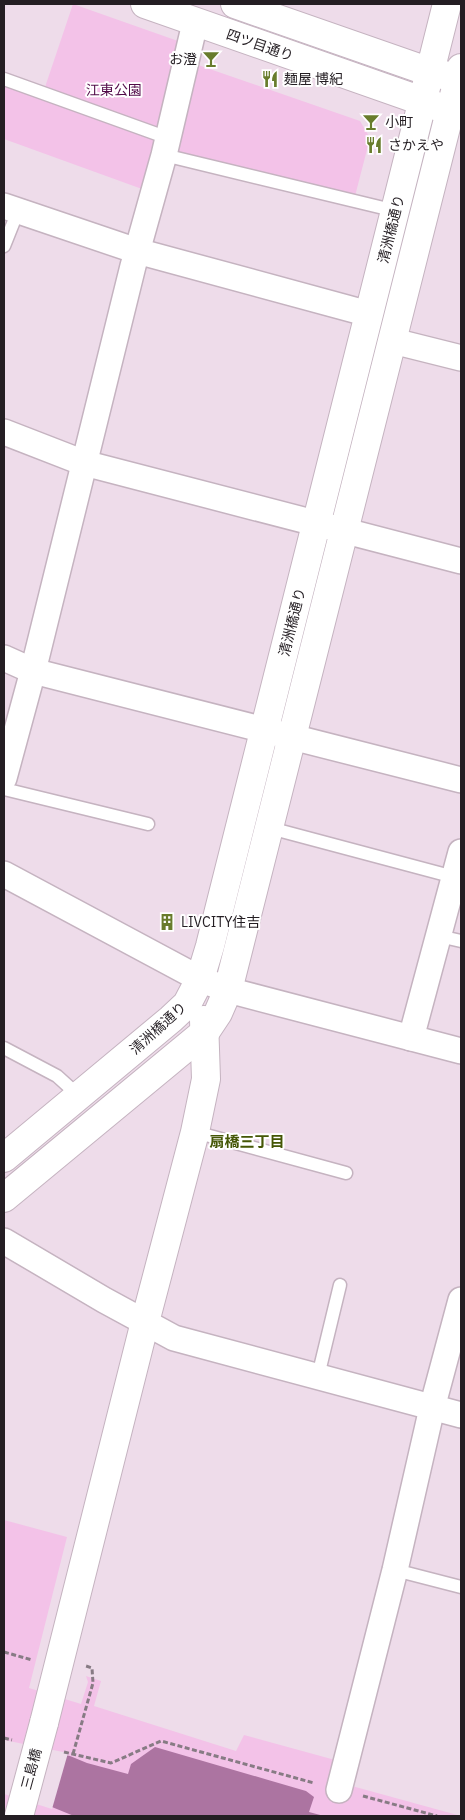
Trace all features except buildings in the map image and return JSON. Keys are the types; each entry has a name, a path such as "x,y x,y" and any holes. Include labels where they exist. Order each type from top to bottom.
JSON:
{"main road":[{"name":"四ツ目通り","path":"144,4 456,113"},
{"path":"235,4 430,72 460,75"},
{"name":"清洲橋通り","path":"4,1158 171,1019 187,1004 200,979 265,730 447,4"},
{"name":"清洲橋通り","path":"4,1198 206,1032 218,1013 228,990 393,341 456,113 460,75"},
{"name":"三島橋","path":"19,1816 195,1132 206,1079 206,1032 200,979"}],"street":[{"path":"4,778 33,672 137,251 166,146 195,22"},
{"path":"11,208 137,251 369,314"},
{"path":"393,341 461,358"},
{"path":"4,432 84,464 461,561"},
{"path":"4,658 33,672 461,780"},
{"path":"411,1038 450,938 454,878 461,852"},
{"path":"4,874 200,979 228,990 461,1051"},
{"path":"4,1241 104,1300 174,1338 461,1415"},
{"path":"339,1790 395,1570 432,1408 461,1300"}],"lane":[{"path":"4,78 166,146 396,211"},
{"path":"4,246 11,208"},
{"path":"4,789 148,824"},
{"path":"270,828 454,878"},
{"path":"4,1048 57,1076 79,1096"},
{"path":"195,1132 346,1173"},
{"path":"318,1376 340,1286"},
{"path":"395,1570 461,1587"}],"path":[{"path":"4,1652 35,1661"},
{"path":"73,1754 93,1683 92,1668 86,1666"},
{"path":"4,1738 21,1742"},
{"path":"56,1750 111,1763 161,1741 437,1816"}],"green space":[{"name":"江東公園","path":"73,4 178,41 175,57 360,121 370,138 355,196 153,146 142,189 4,139 4,85 41,99"},
{"path":"4,1520 67,1537 29,1688 81,1704 88,1682 86,1676 101,1681 94,1706 236,1751 244,1735 346,1763 341,1783 461,1816 4,1816"}],"shaded area":[{"path":"25,1747 70,1756 87,1763 128,1774 131,1764 155,1747 306,1791 314,1797 309,1812 324,1816 74,1816 47,1805"}],"pier":[{"path":"4,1740 68,1753 52,1809 4,1794"}],"place":[{"name":"お澄","path":"211,59"},
{"name":"麺屋 博紀","path":"270,79"},
{"name":"小町","path":"371,122"},
{"name":"さかえや","path":"374,145"},
{"name":"LIVCITY住吉","path":"167,922"}],"district":[{"name":"扇橋三丁目","path":"247,1142"}]}
